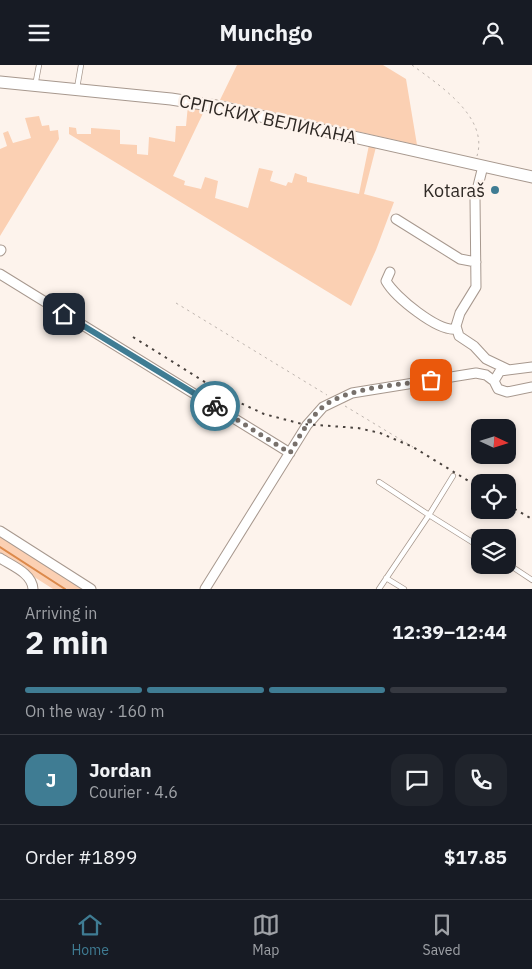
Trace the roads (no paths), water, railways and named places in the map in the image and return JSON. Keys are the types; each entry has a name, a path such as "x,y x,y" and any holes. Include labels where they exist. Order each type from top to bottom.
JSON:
{"main road":[{"name":"СРПСКИХ ВЕЛИКАНА","path":"0,83 216,106 532,177"}],"street":[{"path":"479,165 475,197 476,287 457,320 456,329 459,336 474,346 486,359 507,369"},
{"path":"396,219 460,259 476,262"},
{"path":"390,272 386,281 389,287 411,308 448,329 456,329"},
{"path":"0,274 290,453"},
{"path":"494,381 497,373 507,369 532,367"},
{"path":"205,589 307,425 323,407 352,393 476,373 486,375 494,381 498,389 507,392 532,387"},
{"path":"0,531 91,589"},
{"path":"0,558 27,576 32,581 34,589"}],"lane":[{"path":"35,86 38,65"},
{"path":"76,90 81,65"},
{"path":"379,589 452,476"},
{"path":"379,482 471,541"},
{"path":"516,569 532,580"},
{"path":"386,578 404,589"}],"waterway":[{"path":"0,547 65,589"}],"railway":[{"path":"133,337 232,399 264,414 302,424 358,428 380,433 413,447 471,482"},
{"path":"516,510 532,519"}],"place":[{"name":"Kotaraš","path":"495,190"}]}
